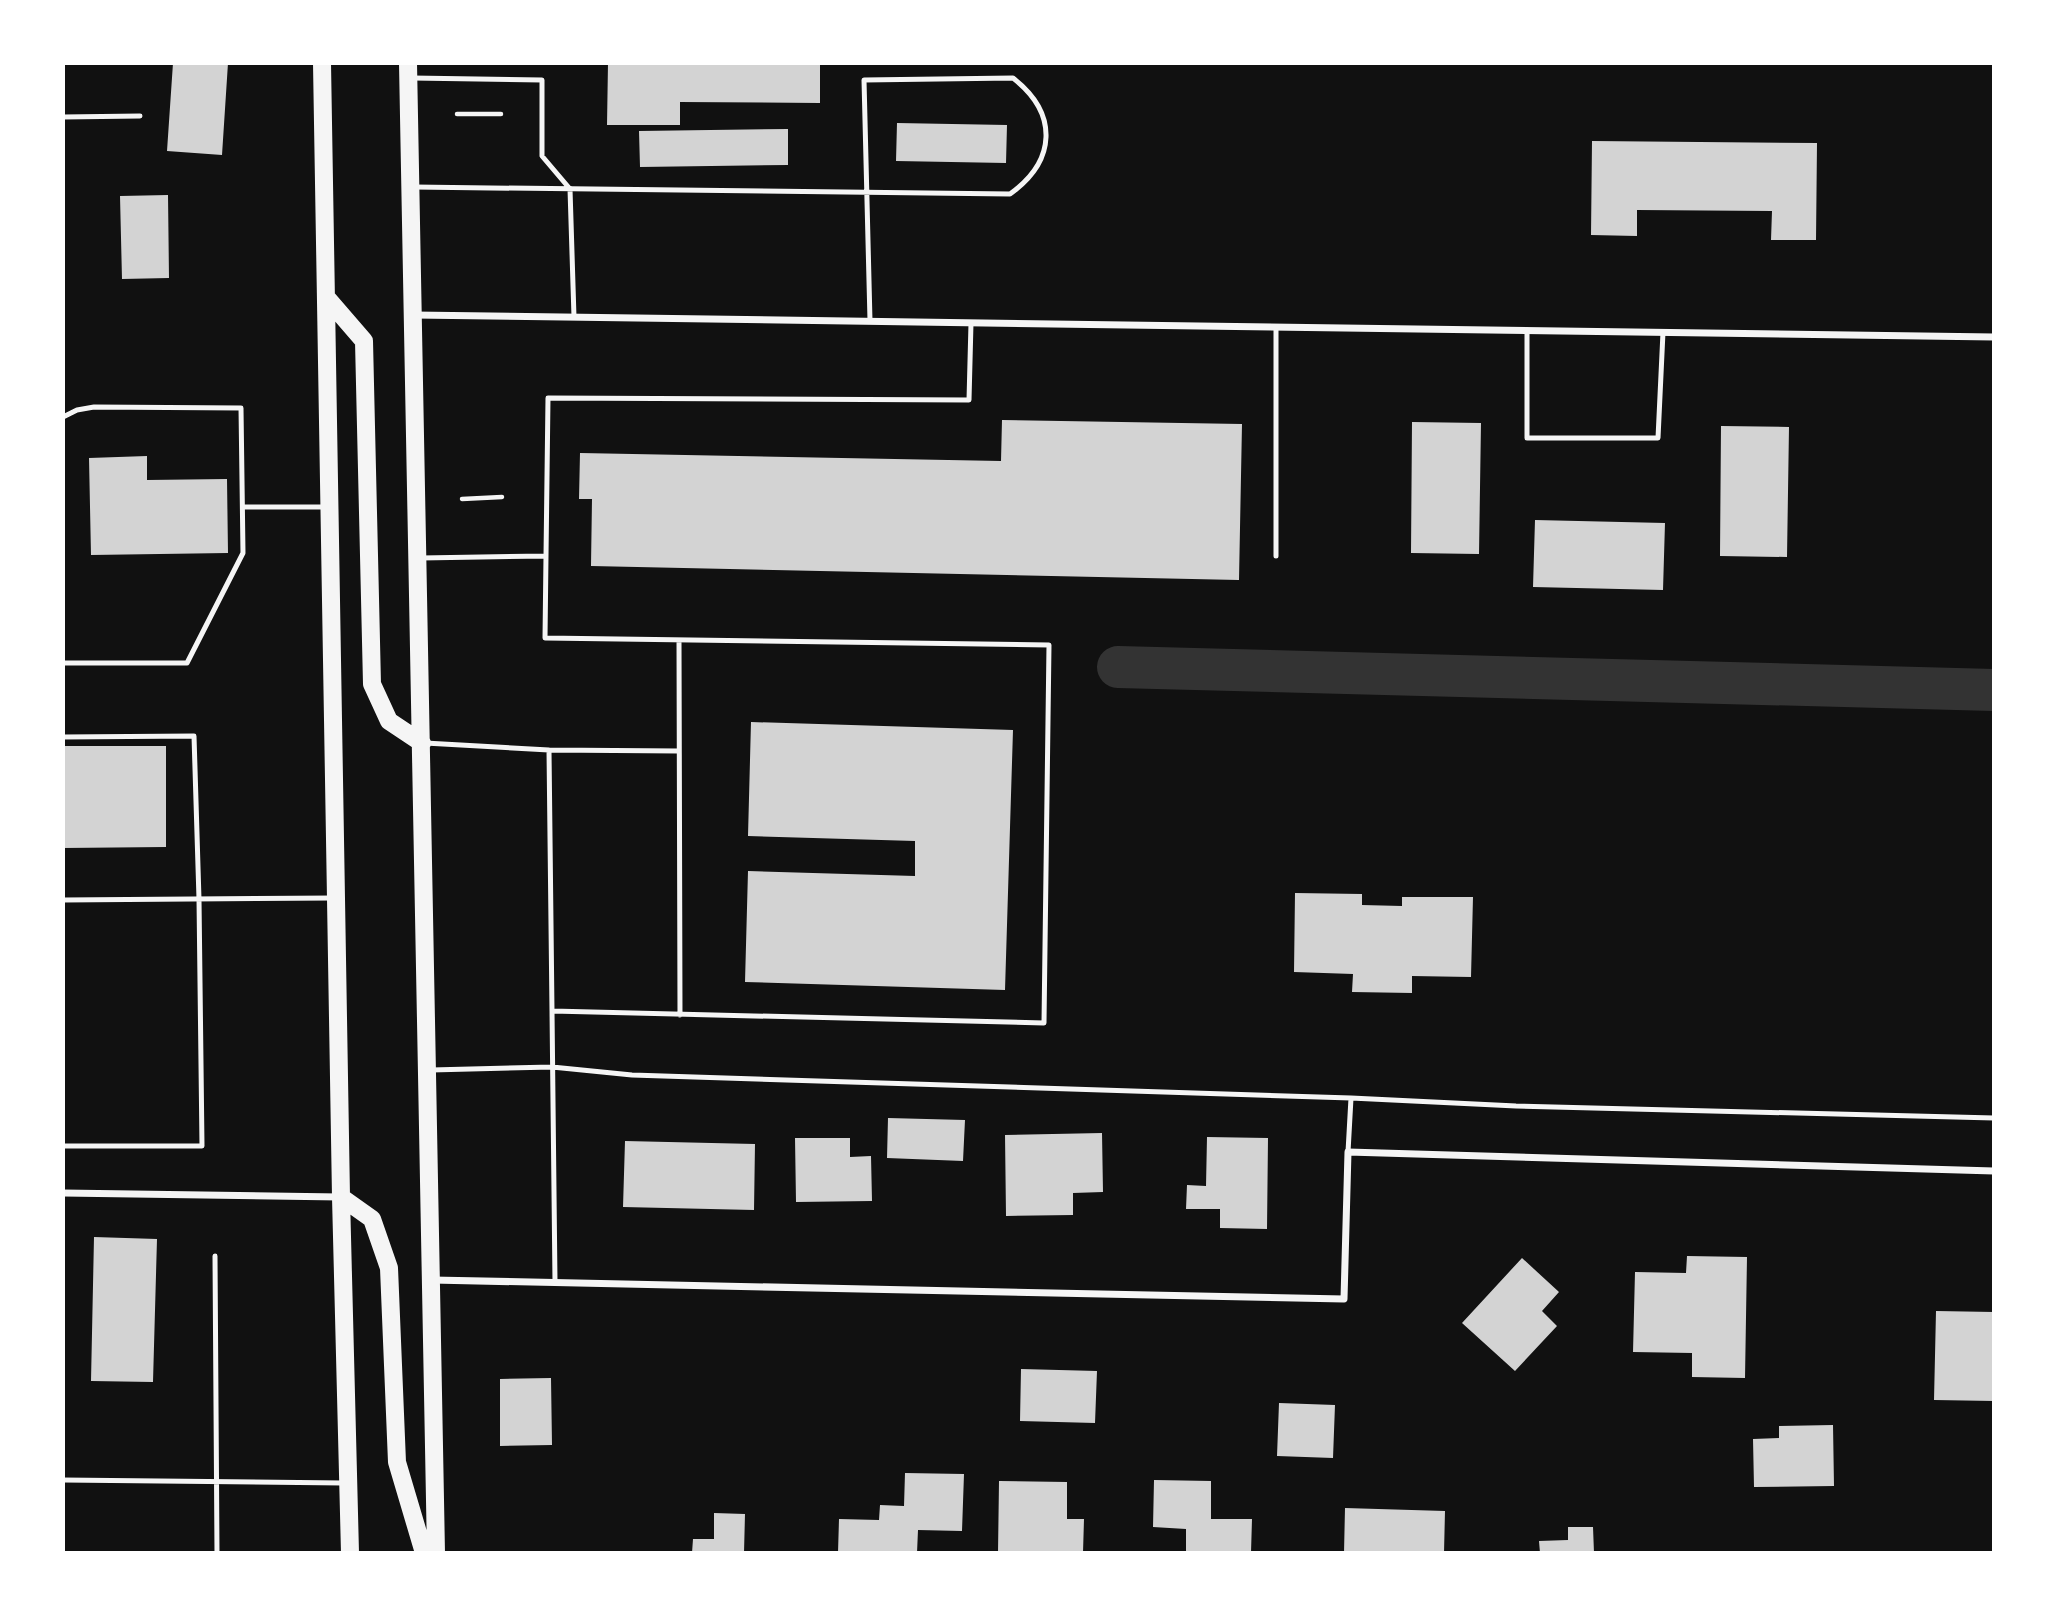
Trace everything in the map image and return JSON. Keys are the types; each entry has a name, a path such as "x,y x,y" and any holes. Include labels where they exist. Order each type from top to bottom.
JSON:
{"main road":[{"path":"322,63 341,1197 350,1553"},
{"path":"395,63 408,70 436,1553"},
{"path":"326,297 364,341 372,684 389,720 422,743"},
{"path":"341,1197 372,1219 390,1268 397,1462 425,1553"}],"street":[{"path":"413,315 1994,337"},
{"path":"432,1280 1344,1299 1348,1152 1994,1171"},
{"path":"63,1193 341,1197"}],"lane":[{"path":"408,70 542,80 542,156 570,189 574,317"},
{"path":"411,187 868,192 1010,194 1026,182 1038,166 1045,147 1046,127 1040,108 1029,91 1013,78 864,80 868,192 870,321"},
{"path":"63,117 140,116"},
{"path":"552,1012 1044,1023 1049,645 545,638 548,398 969,400 971,323"},
{"path":"1276,327 1276,556"},
{"path":"1527,330 1527,438 1658,438 1663,332"},
{"path":"63,417 77,410 93,407 241,408 243,507 243,553 187,663 63,663"},
{"path":"243,507 330,507"},
{"path":"418,558 547,556"},
{"path":"679,639 680,1015"},
{"path":"63,737 194,736 202,1146 63,1146"},
{"path":"422,743 550,750 679,751"},
{"path":"550,750 555,1282"},
{"path":"63,901 337,898"},
{"path":"428,1070 552,1067 632,1074 1516,1106 1994,1118"},
{"path":"1348,1152 1351,1098"},
{"path":"63,1186 63,1193"},
{"path":"215,1256 217,1553"},
{"path":"63,1480 349,1483"}],"path":[{"path":"457,114 501,114"},
{"path":"462,499 502,497"}],"building":[{"path":"173,63 228,63 222,155 167,151"},
{"path":"608,63 820,64 820,103 680,102 680,125 607,125"},
{"path":"897,123 1007,125 1006,163 896,161"},
{"path":"788,129 788,165 640,167 639,131"},
{"path":"1592,141 1817,143 1816,240 1771,240 1772,211 1637,210 1637,236 1591,235"},
{"path":"168,195 169,278 122,279 120,196"},
{"path":"1002,420 1242,424 1239,580 591,566 592,499 579,499 580,453 1001,461"},
{"path":"1412,422 1481,423 1479,554 1411,553"},
{"path":"1721,426 1789,427 1787,557 1720,556"},
{"path":"147,456 147,480 227,479 228,553 91,555 89,458"},
{"path":"1535,520 1665,523 1663,590 1533,587"},
{"path":"751,722 1013,730 1005,990 745,982 748,871 915,876 915,841 748,836"},
{"path":"63,746 166,746 166,847 63,848"},
{"path":"1295,893 1362,894 1362,905 1402,906 1402,897 1473,897 1471,977 1412,976 1412,993 1352,992 1353,974 1294,972"},
{"path":"888,1118 965,1120 963,1161 887,1158"},
{"path":"1102,1133 1103,1192 1073,1193 1073,1215 1006,1216 1005,1135"},
{"path":"1207,1137 1268,1138 1267,1229 1220,1228 1220,1209 1186,1209 1187,1185 1206,1186"},
{"path":"795,1138 850,1138 850,1157 871,1156 872,1201 796,1202"},
{"path":"625,1141 755,1144 754,1210 623,1207"},
{"path":"94,1237 157,1239 153,1382 91,1381"},
{"path":"1687,1256 1747,1257 1745,1378 1692,1377 1692,1353 1633,1352 1635,1272 1686,1273"},
{"path":"1522,1258 1559,1292 1542,1311 1557,1326 1515,1371 1462,1323"},
{"path":"1936,1311 1994,1312 1994,1401 1934,1400"},
{"path":"1021,1369 1097,1371 1095,1423 1020,1421"},
{"path":"551,1378 552,1445 500,1446 500,1379"},
{"path":"1279,1403 1335,1405 1333,1458 1277,1456"},
{"path":"1833,1425 1834,1486 1754,1487 1753,1439 1779,1438 1779,1426"},
{"path":"905,1473 964,1474 962,1531 918,1530 917,1553 838,1553 839,1519 879,1520 880,1505 904,1506"},
{"path":"1154,1480 1211,1481 1211,1519 1252,1519 1251,1553 1186,1553 1186,1529 1153,1527"},
{"path":"999,1481 1067,1482 1067,1519 1084,1519 1083,1553 998,1553"},
{"path":"1345,1508 1445,1511 1444,1553 1344,1553"},
{"path":"714,1513 745,1514 744,1553 692,1553 693,1539 714,1539"},
{"path":"1568,1527 1593,1527 1594,1553 1540,1553 1539,1541 1568,1540"}],"waterway":[{"path":"1118,667 1994,690"}]}
